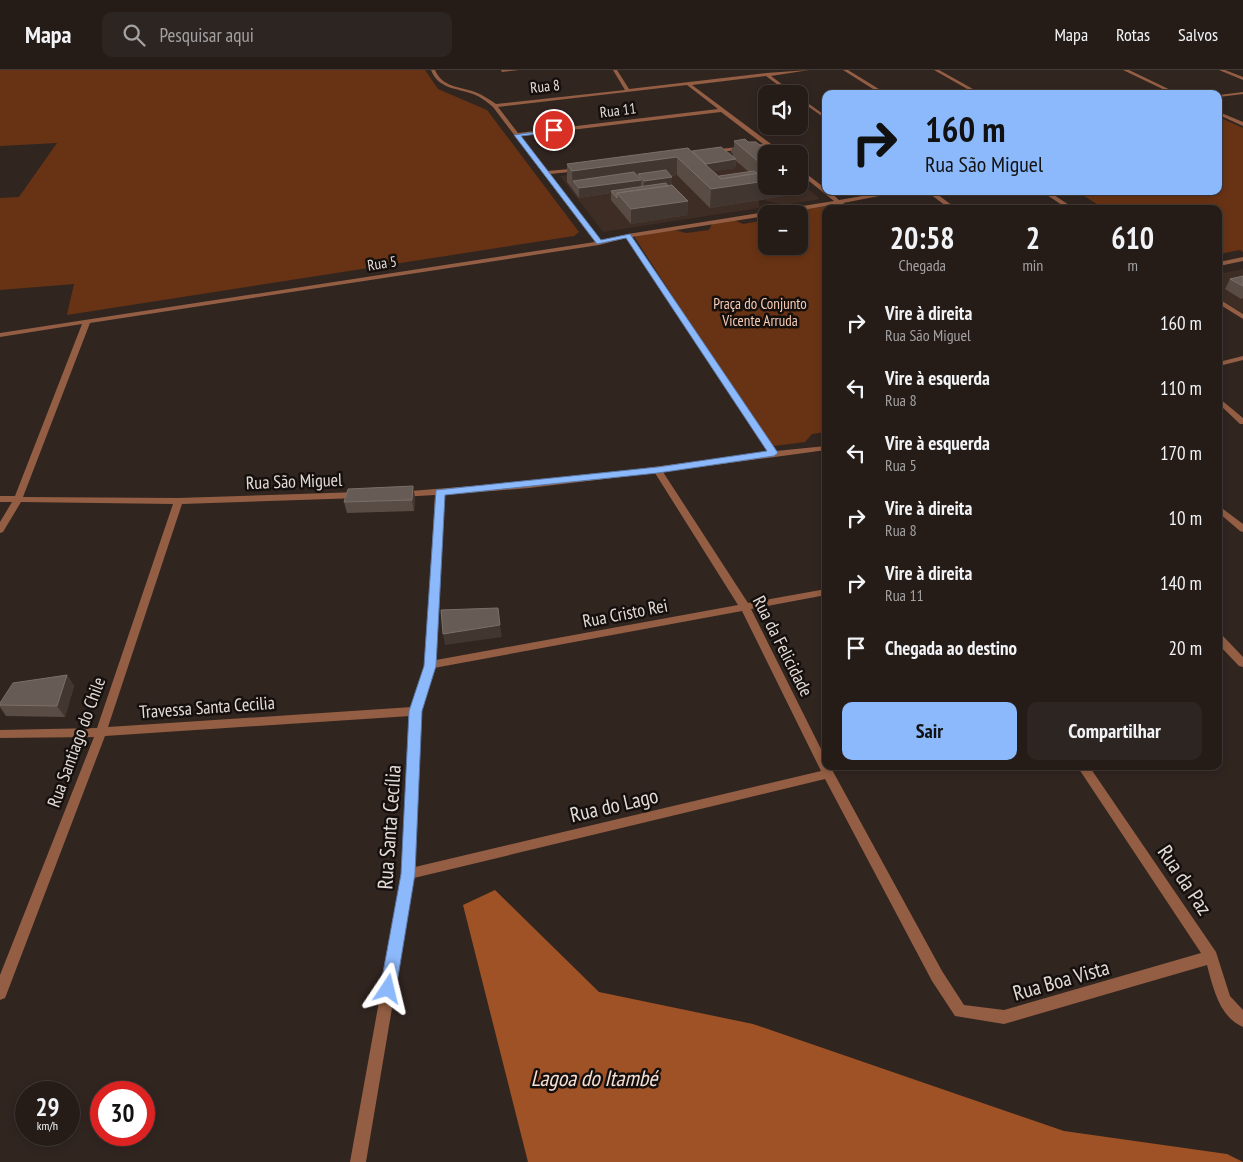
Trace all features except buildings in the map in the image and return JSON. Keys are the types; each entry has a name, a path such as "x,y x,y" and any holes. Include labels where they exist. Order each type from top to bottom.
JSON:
{"street":[{"path":"433,70 436,78 441,82 475,94 495,106 599,243"},
{"path":"502,71 517,70"},
{"path":"615,70 628,91"},
{"name":"Rua 8","path":"495,106 808,70"},
{"path":"845,70 878,90"},
{"path":"936,70 973,90"},
{"path":"1125,70 1168,90"},
{"path":"1221,70 1243,79"},
{"path":"766,74 781,85"},
{"path":"688,84 768,145"},
{"path":"1222,96 1243,93"},
{"path":"808,105 822,115"},
{"name":"Rua 11","path":"517,135 723,110"},
{"path":"1222,114 1243,124"},
{"path":"700,154 758,146"},
{"path":"545,173 584,168"},
{"path":"808,177 822,189"},
{"path":"830,195 842,205"},
{"name":"Rua 5","path":"827,205 881,195"},
{"path":"934,195 948,205"},
{"path":"1050,195 1066,205"},
{"name":"Rua 5","path":"808,208 822,206"},
{"name":"Rua 5","path":"0,335 599,243 628,236 758,215"},
{"path":"628,236 774,453"},
{"path":"1222,263 1243,259"},
{"path":"1222,303 1243,317"},
{"path":"0,530 18,499 87,321"},
{"path":"1222,363 1243,358"},
{"path":"1222,403 1243,422"},
{"path":"393,494 440,493 658,470 774,453 822,448"},
{"name":"Rua da Felicidade","path":"658,470 745,607 822,762"},
{"name":"Rua Santa Cecília","path":"358,1162 408,874 416,711 430,666 440,493"},
{"name":"Rua São Miguel","path":"0,499 178,501 366,495"},
{"name":"Rua Santiago do Chile","path":"0,993 101,732 178,501"},
{"path":"1222,512 1243,529"},
{"name":"Rua Cristo Rei","path":"430,666 822,593"},
{"path":"1222,642 1243,663"},
{"name":"Travessa Santa Cecilia","path":"0,734 101,732 416,711"},
{"name":"Rua da Felicidade","path":"826,770 937,976"},
{"name":"Rua da Paz","path":"1086,770 1212,957 1224,1000 1243,1020"},
{"name":"Rua do Lago","path":"408,874 828,774"},
{"name":"Rua Boa Vista","path":"937,976 960,1011 1004,1017 1212,957"}],"shaded area":[{"path":"758,148 758,195 808,195 808,189 820,199 784,205 763,200 759,201 758,208 603,232 560,176"},
{"path":"1243,269 1243,313 1222,301 1222,273"}],"green space":[{"path":"0,70 425,70 438,89 487,110 579,232 574,236 67,315 74,284 0,290 0,198 19,197 57,143 0,146"},
{"path":"1222,118 1243,128 1243,252 1240,250 1222,253 1222,205 1099,205 1082,195 1222,195"},
{"name":"Praça do Conjunto Vicente Arruda","path":"822,207 822,433 812,434 805,442 774,446 768,443 635,238 636,235 675,230 686,233 709,230 712,224 734,220 743,224 758,221 758,255 808,255 808,209"}],"water":[{"name":"Lagoa do Itambé","path":"495,890 599,992 753,1024 1064,1131 1227,1154 1243,1162 528,1162 463,905"}],"route":[{"path":"388,989 408,874 416,711 430,666 440,493 658,470 774,453 628,236 599,243 517,135 554,130"}]}
